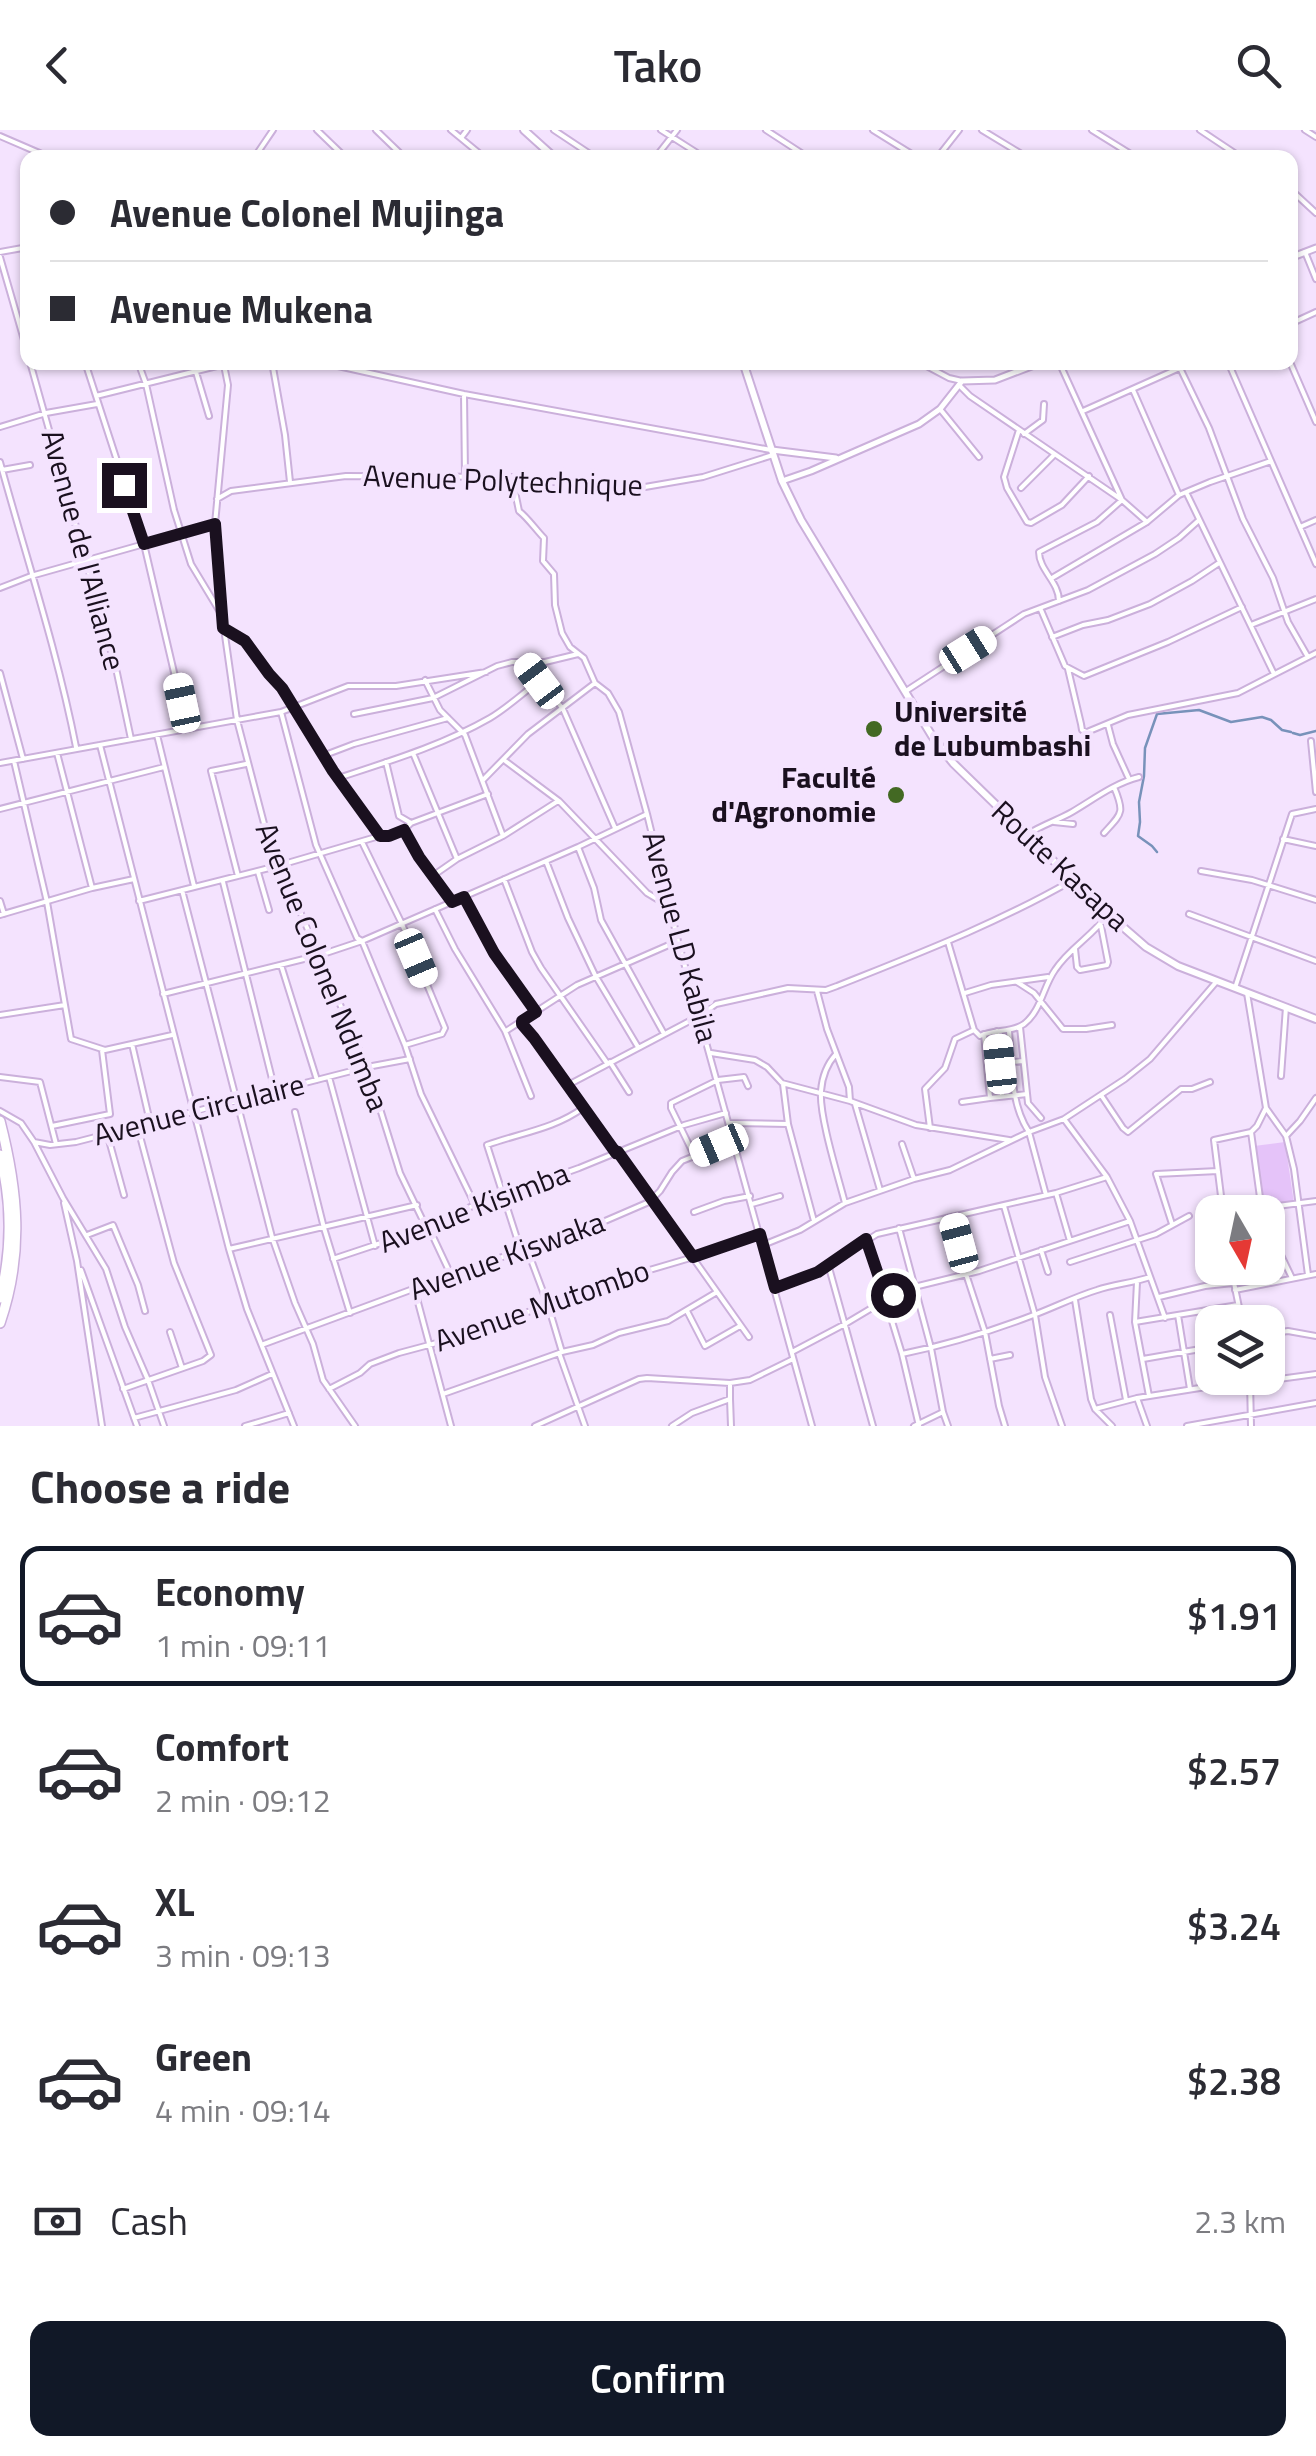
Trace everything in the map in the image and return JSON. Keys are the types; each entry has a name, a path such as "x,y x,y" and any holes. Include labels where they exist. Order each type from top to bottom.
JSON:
{"highway":[{"path":"0,1121 17,1218 10,1287 0,1323"},
{"path":"0,1154 9,1233 0,1298"}],"main road":[{"path":"524,130 546,150"},
{"name":"Route Kasapa","path":"746,370 782,481 800,520 941,750 1072,880 1159,956 1316,1019"}],"street":[{"path":"316,130 337,150"},
{"path":"376,130 397,150"},
{"path":"450,130 475,150"},
{"path":"461,138 467,130"},
{"path":"554,130 584,150"},
{"path":"661,130 693,150"},
{"path":"661,150 677,130"},
{"path":"766,130 797,150"},
{"path":"872,130 905,150"},
{"path":"943,150 959,130"},
{"path":"982,130 1015,150"},
{"path":"1092,130 1123,150"},
{"path":"1200,130 1230,150"},
{"path":"1305,130 1316,137"},
{"path":"0,136 32,150"},
{"path":"1298,255 1316,248"},
{"path":"1305,252 1316,279"},
{"path":"0,254 20,325"},
{"name":"Avenue de l'Alliance","path":"33,370 132,739"},
{"path":"88,370 144,544 188,730"},
{"path":"141,370 170,495 191,564 221,614"},
{"path":"96,396 196,370 209,416"},
{"name":"Avenue Colonel Ndumba","path":"225,370 228,385 215,524 221,614 247,764 272,858 283,872 367,1067 400,1173 451,1274"},
{"path":"273,370 290,482"},
{"path":"356,370 772,452 838,459"},
{"path":"934,370 961,383 970,396 1122,500 1147,522"},
{"path":"782,481 919,424 940,409 961,383 995,380 1020,370"},
{"path":"1063,370 1122,500"},
{"path":"1081,412 1175,370"},
{"path":"1181,370 1209,428 1243,519 1274,578 1289,624 1308,657"},
{"path":"1231,370 1316,564"},
{"path":"1293,370 1316,422"},
{"path":"1132,389 1178,496"},
{"path":"464,394 465,476"},
{"path":"0,427 46,413 98,404"},
{"path":"1044,404 1043,420 1022,432 1004,477 1027,522 1032,523 1062,505 1088,476"},
{"path":"940,409 979,456"},
{"name":"Avenue Polytechnique","path":"217,499 231,491 346,476 512,477 606,488 644,488 703,477 772,452"},
{"path":"1022,488 1054,454"},
{"path":"1052,578 1147,522 1178,496 1271,461"},
{"path":"0,462 66,698 76,749"},
{"path":"2,470 30,465"},
{"name":"Avenue LD Kabila","path":"512,477 520,512 544,538 544,561 554,574 554,604 562,633 570,647 580,653 595,683 608,692 618,712 812,1426"},
{"path":"1186,492 1274,674"},
{"path":"1059,601 1059,592 1039,559 1039,552 1097,522 1122,500"},
{"path":"1300,527 1316,520"},
{"path":"905,691 1007,624 1088,590 1155,554 1198,521"},
{"path":"0,588 215,524"},
{"path":"1052,636 1150,604 1220,563"},
{"path":"1251,625 1316,599"},
{"path":"1068,669 1090,675 1242,607"},
{"path":"1040,608 1068,669 1082,730 1087,732 1128,716 1238,692 1316,653"},
{"path":"223,628 245,641 296,708 338,778 380,836"},
{"path":"354,714 433,698 512,662 545,662 580,653"},
{"path":"526,664 563,709 615,828"},
{"path":"0,764 281,712 345,687 396,686 486,672"},
{"path":"0,673 23,759"},
{"path":"426,680 433,698 462,732 502,836"},
{"path":"338,778 462,732 490,718 539,681"},
{"path":"483,780 528,734 595,683"},
{"path":"281,712 316,845 357,938 362,941 421,1094 474,1205"},
{"path":"325,755 448,718"},
{"path":"1108,724 1129,779"},
{"path":"157,735 195,887"},
{"path":"1311,741 1316,792"},
{"path":"100,745 229,1249 247,1309 294,1426"},
{"path":"56,752 92,888"},
{"path":"413,753 457,859"},
{"path":"504,760 559,800 647,893 669,906"},
{"path":"14,761 48,902 71,1039 102,1050 173,1034"},
{"path":"386,762 399,816 411,823"},
{"path":"238,876 210,771 247,764"},
{"path":"0,810 164,767"},
{"path":"1026,835 1138,776"},
{"path":"1104,833 1120,816 1121,803 1114,787"},
{"path":"140,901 389,836 411,823 488,794"},
{"path":"433,876 559,800"},
{"path":"1235,988 1292,814 1316,809"},
{"path":"163,994 320,956 362,941 647,814"},
{"path":"1049,821 1073,824"},
{"path":"404,830 452,902"},
{"path":"1284,838 1316,846"},
{"path":"362,842 446,1028 442,1034 405,1046"},
{"path":"578,847 601,920 664,1033"},
{"path":"546,861 595,976 638,1047"},
{"path":"258,871 269,910"},
{"path":"1201,871 1316,900"},
{"path":"504,878 532,952 629,1092"},
{"path":"0,901 2,915 134,879"},
{"path":"222,880 275,1091"},
{"path":"568,1085 716,1004 788,988 826,990 948,942 1072,880"},
{"path":"182,890 272,1237 321,1374 355,1426"},
{"path":"464,897 494,953 536,1012"},
{"path":"436,909 505,1031 531,1096"},
{"path":"948,942 978,1036 1020,1027 1035,1013 1062,960 1108,914"},
{"path":"1189,914 1316,961"},
{"path":"1075,949 1080,970 1107,965 1101,924"},
{"path":"505,1031 595,976 678,941"},
{"path":"281,966 317,1080"},
{"path":"964,993 990,984 1051,976"},
{"path":"764,1246 845,1203 950,1170 1064,1119 1150,1059 1217,981"},
{"path":"1017,982 1028,988 1063,1028 1112,1025"},
{"path":"816,990 880,1190"},
{"path":"1247,993 1266,1108 1286,1136 1294,1169 1308,1275"},
{"path":"0,1016 66,1005"},
{"path":"1280,1076 1286,1007"},
{"path":"522,1023 750,1338"},
{"path":"1020,1027 1028,1103 1022,1116"},
{"path":"930,1128 926,1090 945,1068 955,1039 974,1030"},
{"path":"1008,1030 1014,1095 1029,1132 1046,1195"},
{"path":"996,1031 1002,1097"},
{"path":"984,1034 990,1098"},
{"path":"132,1044 150,1122"},
{"path":"52,1126 110,1114 102,1050"},
{"path":"711,1053 755,1060 782,1083 930,1128 1012,1140"},
{"path":"836,1054 828,1064 821,1092 845,1203"},
{"name":"Avenue Circulaire","path":"34,1142 76,1142 410,1058"},
{"path":"987,1065 1023,1061"},
{"path":"0,1077 40,1082 56,1144"},
{"path":"329,1077 375,1246"},
{"path":"694,1155 671,1103 718,1080 744,1077 748,1086"},
{"path":"1101,1095 1128,1132 1180,1089 1194,1089 1210,1082"},
{"path":"782,1083 788,1124 814,1221"},
{"path":"962,1102 1027,1094"},
{"path":"1286,1136 1316,1098"},
{"path":"1028,1103 1042,1118"},
{"path":"584,1108 546,1128 486,1144 502,1195 548,1305 586,1426"},
{"path":"1221,1195 1214,1140 1251,1132 1266,1108"},
{"path":"0,1111 21,1123 34,1142 106,1269 164,1426"},
{"path":"294,1112 350,1313"},
{"name":"Avenue Kisimba","path":"333,1259 680,1126 727,1113"},
{"path":"1064,1119 1107,1178 1130,1222 1165,1318"},
{"path":"730,1123 788,1124"},
{"path":"123,1390 211,1356 174,1263 138,1125"},
{"path":"1251,1132 1260,1195"},
{"path":"107,1133 124,1196"},
{"name":"Avenue Kiswaka","path":"262,1345 605,1221 652,1199 678,1165 734,1140"},
{"path":"902,1144 914,1180"},
{"path":"1172,1224 1156,1174 1218,1171"},
{"path":"775,1288 805,1278 866,1239 899,1228 1004,1206 1107,1178"},
{"path":"1056,1193 1070,1241"},
{"path":"694,1212 750,1196"},
{"path":"752,1204 780,1196"},
{"path":"64,1198 102,1426"},
{"path":"1285,1206 1316,1201"},
{"path":"229,1249 417,1205"},
{"path":"1004,1206 1035,1315 1045,1378 1062,1426"},
{"path":"952,1216 985,1332 1005,1426"},
{"path":"1070,1262 1156,1234 1189,1216"},
{"path":"536,1426 647,1378 730,1383 750,1380 886,1298 914,1286 966,1274 1130,1222"},
{"path":"87,1235 112,1224 145,1311"},
{"path":"899,1228 948,1426"},
{"name":"Avenue Mutombo","path":"329,1390 376,1361 460,1337 619,1279 760,1234"},
{"path":"866,1239 902,1354 917,1425 943,1412"},
{"path":"1041,1250 1048,1272"},
{"path":"77,1261 137,1426"},
{"path":"1285,1263 1292,1278"},
{"path":"828,1264 873,1426"},
{"path":"1235,1290 1316,1274"},
{"path":"902,1354 985,1332 1099,1289 1150,1277"},
{"path":"1137,1282 1135,1322 1149,1396"},
{"path":"1158,1298 1214,1285"},
{"path":"1234,1285 1238,1305"},
{"path":"414,1289 451,1426"},
{"path":"443,1394 560,1352 668,1321 717,1292"},
{"path":"1074,1298 1091,1398 1095,1409 1112,1426"},
{"path":"687,1311 705,1346 741,1326"},
{"path":"1135,1322 1195,1313"},
{"path":"1110,1315 1126,1400"},
{"path":"1178,1316 1190,1390"},
{"path":"170,1332 182,1368"},
{"path":"1285,1332 1316,1336"},
{"path":"1141,1360 1195,1350"},
{"path":"990,1359 1010,1355"},
{"path":"134,1418 236,1390 274,1373"},
{"path":"1285,1377 1316,1374"},
{"path":"730,1383 732,1426"},
{"path":"1095,1409 1195,1389"},
{"path":"1251,1395 1251,1426"},
{"path":"1137,1398 1146,1426"},
{"path":"672,1426 692,1413 730,1399"},
{"path":"1190,1426 1316,1403"},
{"path":"245,1426 289,1413"}],"shaded area":[{"path":"1285,1142 1294,1203 1285,1204 1285,1195 1261,1195 1254,1146"}],"waterway":[{"path":"1157,852 1138,836 1145,748 1157,714 1199,710 1231,722 1262,717 1291,732"},
{"path":"1293,733 1316,731"}],"place":[{"name":"Université de Lubumbashi","path":"874,729"},
{"name":"Faculté d'Agronomie","path":"896,795"}],"route":[{"path":"124,485 144,544 215,524 223,628 245,641 282,688 333,771 380,836 404,830 452,902 464,897 494,953 536,1012 522,1024 693,1257 760,1234 775,1288 818,1272 866,1239 886,1298 893,1295"}]}
